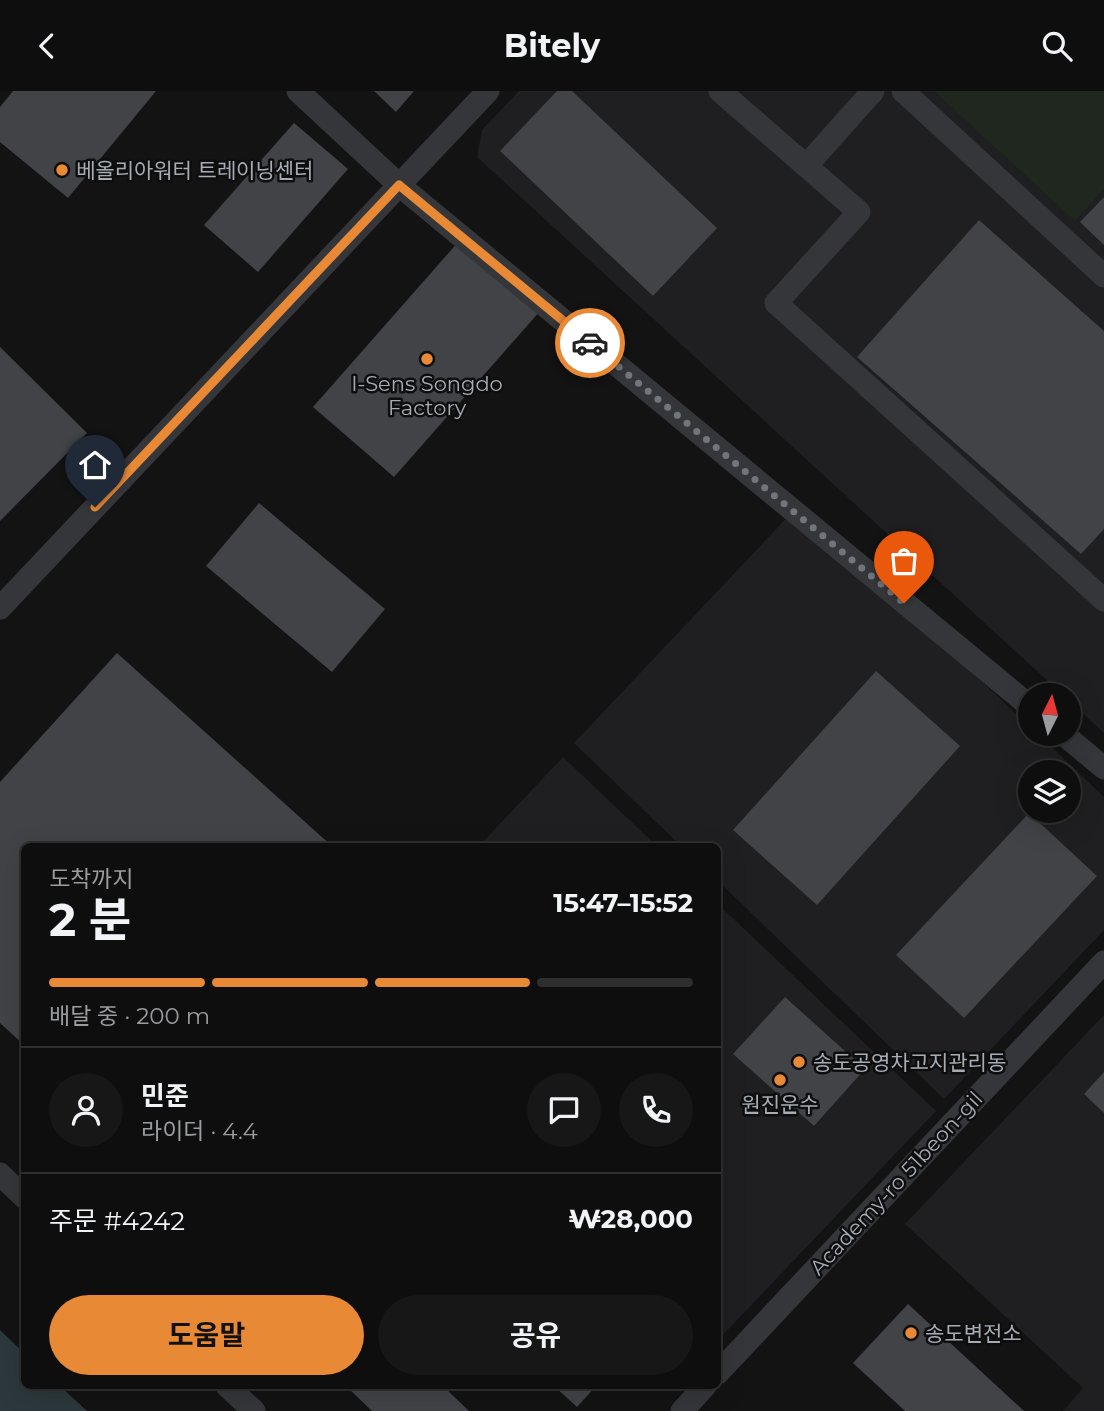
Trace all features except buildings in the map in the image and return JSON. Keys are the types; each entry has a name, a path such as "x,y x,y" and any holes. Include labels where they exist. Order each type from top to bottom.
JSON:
{"street":[{"path":"298,91 399,185 1018,696"},
{"path":"0,608 488,91"},
{"path":"720,91 859,212 776,303 1104,600"},
{"path":"806,166 873,91"},
{"path":"903,91 1104,276"},
{"path":"1078,746 1104,768"},
{"name":"Academy-ro 51beon-gil","path":"721,1370 1104,962"},
{"path":"0,1174 21,1194"},
{"path":"230,1389 254,1411"},
{"path":"682,1411 702,1389"}],"shaded area":[{"path":"519,91 1104,91 1104,733 1082,713 1082,683 1050,683 477,157 482,130"},
{"path":"934,91 1104,91 1104,189 1075,221"},
{"path":"797,507 1018,716 1018,746 1051,746 1065,760 1018,760 1018,823 1081,823 1081,775 1104,797 1104,930 944,1099 721,884 721,843 678,843 574,743"},
{"path":"563,757 654,843 482,843"},
{"path":"721,907 936,1111 721,1337"},
{"path":"1104,1015 1104,1411 1063,1411 1083,1388 905,1224"},
{"path":"0,1330 21,1350 21,1389 63,1389 87,1411 0,1411"}],"way so far":[{"path":"590,343 904,603"}],"place":[{"name":"베올리아워터 트레이닝센터","path":"62,170"},
{"name":"I-Sens Songdo Factory","path":"427,359"},
{"name":"송도공영차고지관리동","path":"799,1062"},
{"name":"원진운수","path":"780,1080"},
{"name":"송도변전소","path":"911,1333"}],"route":[{"path":"95,507 399,185 590,343"}]}
